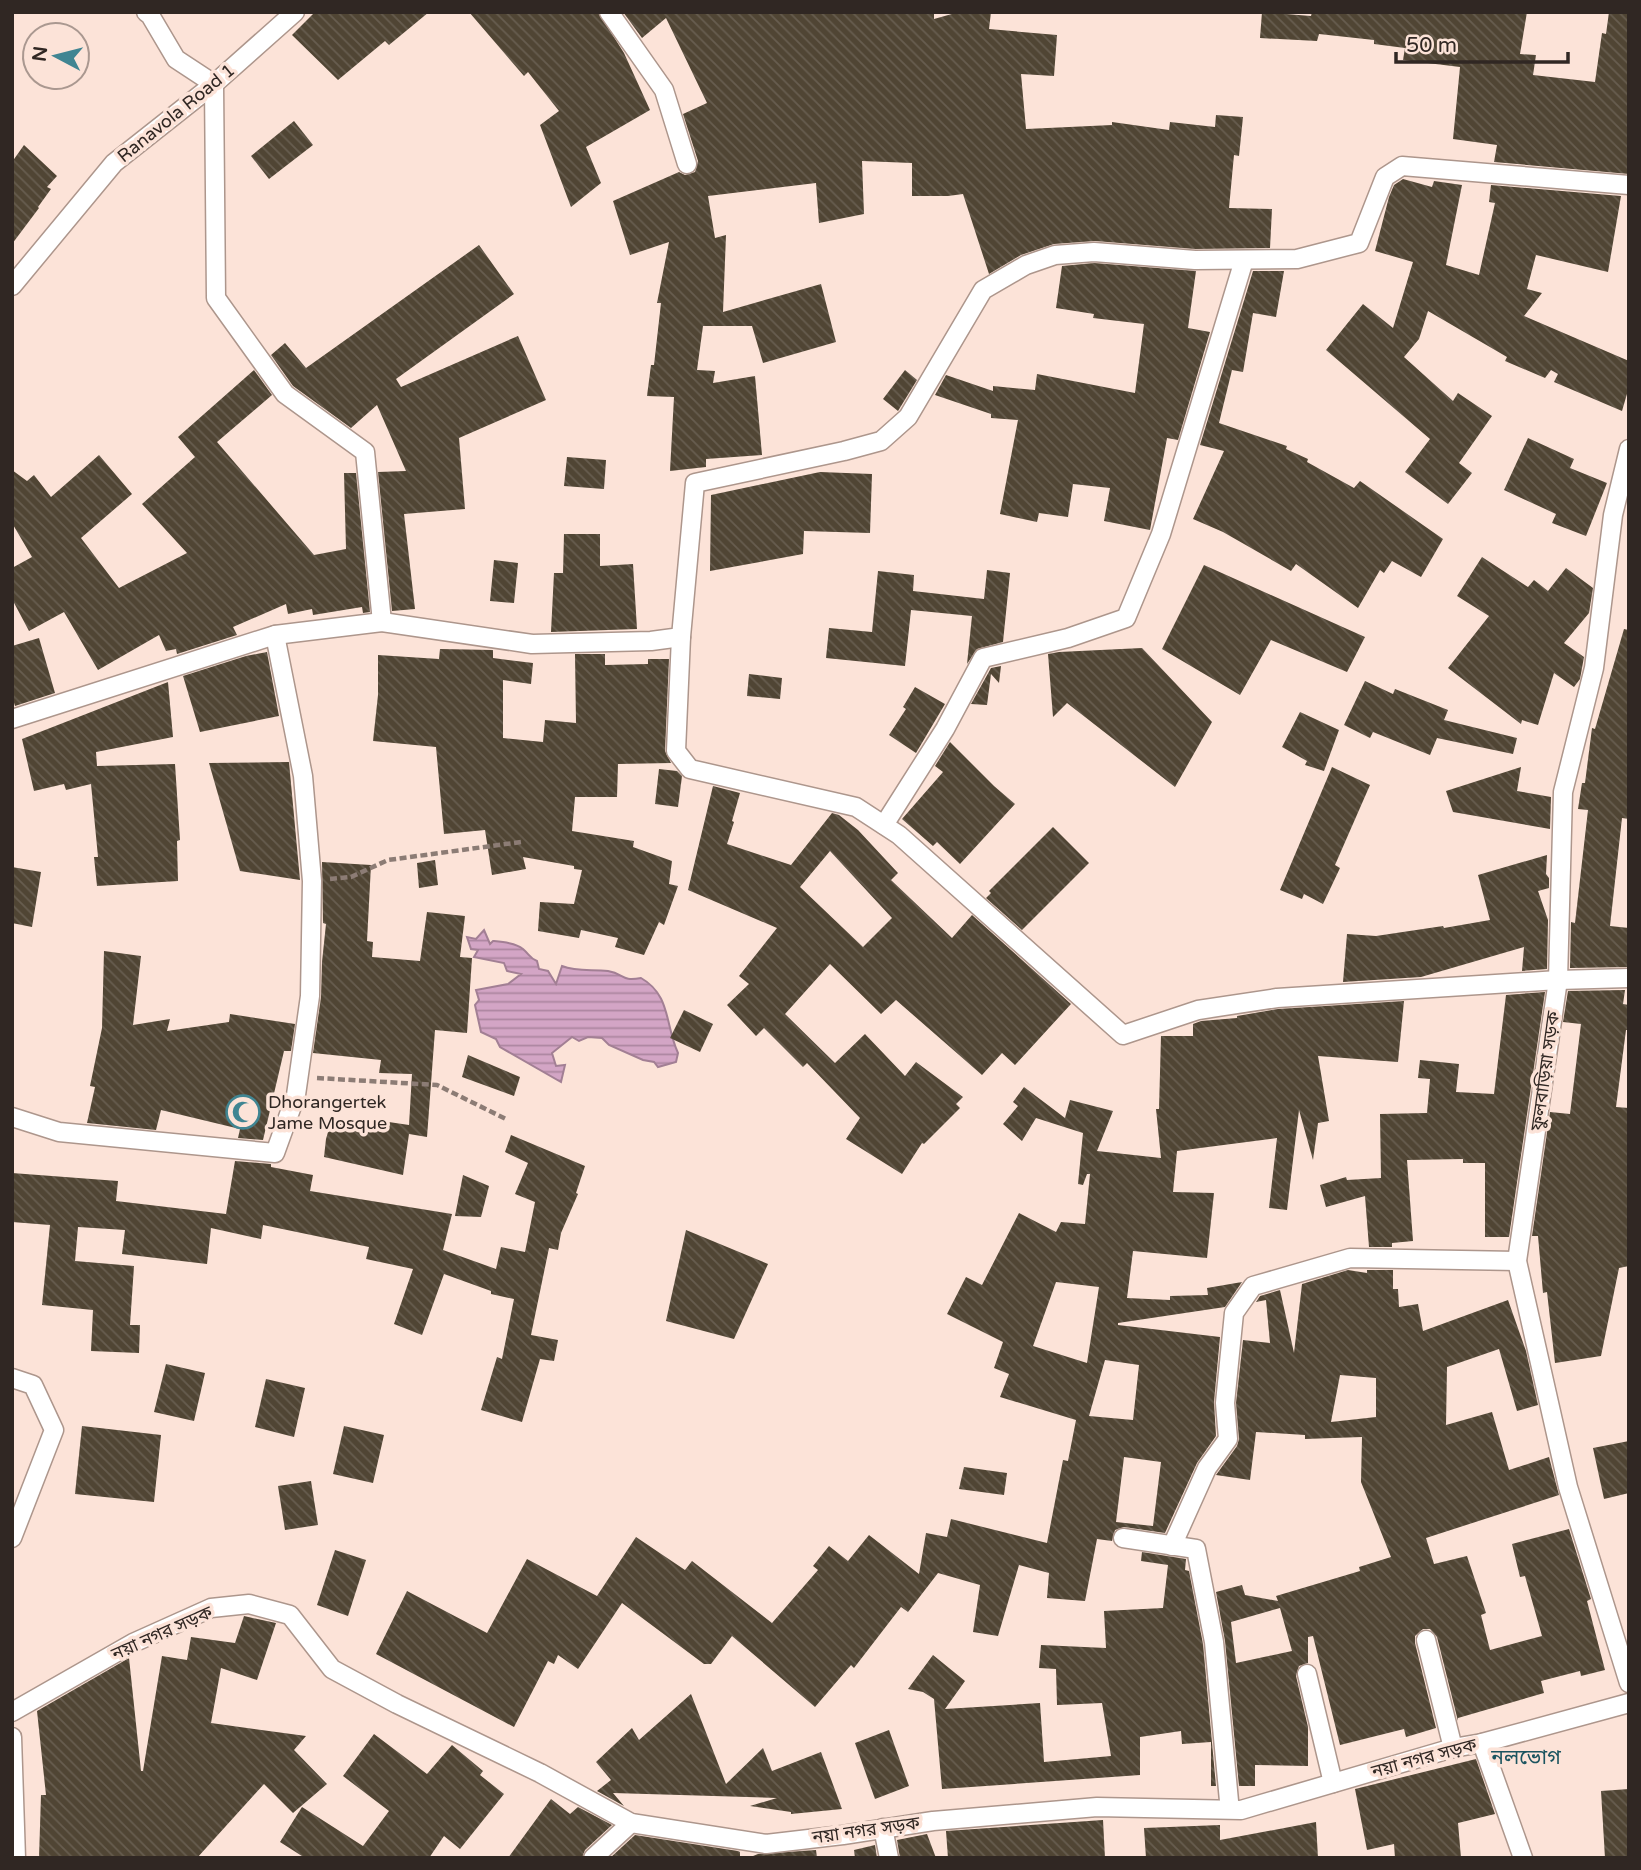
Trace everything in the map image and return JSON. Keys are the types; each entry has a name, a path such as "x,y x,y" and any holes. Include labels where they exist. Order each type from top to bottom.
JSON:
{"street":[{"path":"146,12 176,59 214,84 216,298 285,394 365,452 382,622"},
{"name":"Ranavola Road 1","path":"12,286 114,163 214,84 295,12"},
{"path":"609,12 664,90 687,164"},
{"path":"1629,185 1402,166 1385,177 1359,243 1297,259 1195,260 1094,252 1055,256 1026,265 983,290 908,417 881,441 844,452 695,483 681,637 676,751 690,769 856,807 899,835 1123,1035 1198,1010 1277,998 1629,978"},
{"path":"884,825 946,729 982,659 1068,638 1126,618 1161,534 1244,260"},
{"name":"ফুলবাড়িয়া সড়ক","path":"1629,449 1613,515 1594,668 1563,792 1558,980 1517,1261 1568,1487 1629,1683"},
{"path":"12,719 275,635 308,629 382,622 532,644 651,641 681,637"},
{"path":"12,1117 59,1132 275,1153 296,1095 310,996 312,881 303,776 275,635"},
{"path":"1172,1546 1207,1468 1228,1438 1225,1402 1234,1313 1253,1286 1350,1258 1517,1261"},
{"path":"12,1378 33,1385 54,1430 12,1538"},
{"path":"1123,1538 1196,1549 1214,1642 1230,1801"},
{"name":"নয়া নগর সড়ক","path":"12,1712 133,1643 211,1608 249,1605 290,1615 332,1669 397,1704 529,1767 631,1823 766,1843 933,1821 1097,1807 1241,1810 1453,1748 1482,1743 1629,1703"},
{"path":"1426,1640 1453,1748"},
{"path":"1307,1674 1334,1783"},
{"path":"12,1737 16,1858"},
{"path":"1482,1743 1523,1858"},
{"path":"593,1858 631,1823"},
{"path":"883,1828 889,1858"}],"path":[{"path":"312,881 352,877 388,860 521,842"},
{"path":"298,1077 437,1085 508,1120"}],"shaded area":[{"path":"484,930 490,944 493,941 505,942 523,949 537,961 539,969 548,971 556,984 562,966 579,970 608,971 630,979 641,978 658,993 666,1011 678,1053 676,1062 658,1067 654,1062 609,1045 602,1038 588,1037 579,1041 572,1037 552,1053 556,1066 565,1065 561,1082 500,1047 496,1039 481,1032 475,1005 479,1000 476,990 508,984 521,974 507,971 504,963 474,957 478,950 471,949 467,937 476,939"}],"building":[{"path":"315,12 429,12 389,45 385,41 338,80 292,35"},
{"path":"469,12 598,12 624,53 650,110 586,147 601,183 571,207 540,125 559,111 528,72 524,76"},
{"path":"623,12 934,12 934,19 959,12 991,12 989,29 1057,35 1054,76 1021,74 1026,129 1112,125 1112,122 1169,130 1170,122 1215,127 1216,115 1243,117 1239,156 1234,155 1229,208 1272,209 1270,248 1195,249 1095,241 1054,244 1021,255 989,274 963,194 912,196 912,163 862,161 864,214 819,223 816,183 708,196 715,238 726,235 723,312 821,284 836,342 763,363 752,326 703,326 697,370 715,371 713,383 755,376 762,455 706,459 706,467 670,471 674,397 647,396 651,365 654,365 661,303 657,303 669,242 630,255 613,201 679,172 685,175 695,172 698,161 683,114 707,103 666,18 642,38"},
{"path":"1262,12 1311,16 1312,12 1527,12 1520,54 1536,55 1533,75 1595,82 1602,33 1606,34 1609,12 1629,12 1629,174 1494,162 1497,145 1453,139 1460,67 1403,60 1405,48 1374,44 1374,40 1319,34 1317,41 1260,38"},
{"path":"294,121 313,145 269,179 251,156"},
{"path":"24,145 57,176 47,187 51,189 39,208 12,244 12,162"},
{"path":"1403,179 1432,187 1434,181 1462,185 1446,265 1479,275 1495,203 1489,202 1491,185 1621,196 1608,272 1536,255 1527,289 1542,293 1524,316 1629,361 1629,387 1622,411 1554,382 1558,374 1551,370 1545,378 1505,361 1507,357 1428,311 1419,339 1404,357 1453,401 1458,393 1492,416 1459,463 1472,473 1448,504 1405,472 1430,439 1326,350 1363,304 1393,328 1413,262 1375,251 1389,197 1394,185"},
{"path":"479,245 514,294 396,379 401,387 518,336 546,400 459,438 465,509 404,514 415,609 392,611 378,472 406,471 377,405 351,428 293,386 271,355 285,343 306,368"},
{"path":"1094,263 1196,271 1188,328 1210,332 1178,440 1167,438 1150,530 1104,521 1110,488 1073,484 1068,517 1039,513 1037,522 1000,514 1018,420 991,418 991,414 935,395 946,375 993,391 993,386 1035,390 1037,374 1135,393 1144,324 1093,318 1094,314 1056,308 1062,266"},
{"path":"1253,271 1284,271 1276,317 1253,313 1243,372 1232,370 1219,423 1287,446 1286,449 1308,459 1307,462 1354,488 1360,481 1443,539 1421,577 1392,561 1384,573 1380,570 1358,608 1296,564 1291,571 1223,532 1193,519 1224,451 1200,445"},
{"path":"254,370 272,395 217,442 314,555 346,549 344,473 356,473 370,612 363,613 362,607 313,615 312,609 288,614 286,604 233,627 237,635 177,654 176,649 166,651 159,635 98,670 64,612 29,631 12,599 12,568 32,557 12,523 12,470 27,481 34,475 51,497 99,455 132,494 81,538 119,588 187,553 142,504 195,457 178,437"},
{"path":"905,370 917,380 898,411 883,399"},
{"path":"1528,438 1574,459 1570,468 1607,483 1586,536 1552,523 1556,514 1504,490"},
{"path":"567,457 606,460 604,489 564,486"},
{"path":"820,472 872,474 870,533 804,531 803,554 710,571 711,495"},
{"path":"564,534 600,534 600,566 633,564 637,629 551,632 554,573 563,573"},
{"path":"1482,557 1528,587 1534,580 1548,591 1566,568 1593,588 1589,613 1564,643 1584,657 1580,679 1574,687 1554,673 1538,725 1522,720 1521,724 1448,668 1489,616 1457,596"},
{"path":"494,560 518,563 514,603 490,601"},
{"path":"1204,565 1365,637 1347,672 1271,640 1240,695 1162,649"},
{"path":"987,570 1010,573 1003,642 977,649 967,664 972,616 911,610 905,666 826,658 829,628 872,632 878,571 914,575 913,591 984,599"},
{"path":"1624,629 1629,630 1629,819 1622,818 1610,926 1629,928 1628,967 1570,968 1571,922 1575,923 1588,810 1578,809 1582,783 1585,783 1592,728 1595,729"},
{"path":"39,638 55,693 15,706 12,696 12,646"},
{"path":"1142,648 1212,722 1175,787 1067,703 1053,717 1048,654"},
{"path":"440,649 493,650 493,658 533,663 531,684 503,680 503,738 543,742 545,720 576,723 575,654 605,654 605,665 648,664 648,659 669,659 665,751 671,763 618,764 617,797 575,797 572,831 634,841 633,847 672,861 669,884 678,886 664,925 659,922 644,955 615,947 618,938 581,930 579,938 538,931 540,902 574,904 582,870 574,869 574,866 523,857 526,869 492,875 485,830 444,834 436,747 373,741 378,695 378,655 439,659"},
{"path":"267,652 279,716 200,732 183,676"},
{"path":"1001,666 999,683 991,674 987,705 971,704 991,668"},
{"path":"749,674 782,678 780,699 747,696"},
{"path":"1365,681 1393,694 1395,689 1448,710 1444,720 1517,738 1513,754 1437,738 1430,755 1373,732 1370,738 1344,725"},
{"path":"168,682 173,737 96,752 97,766 175,764 180,840 177,841 178,881 97,886 94,857 98,857 91,784 66,790 64,784 34,791 22,739"},
{"path":"915,687 945,704 916,753 889,735 906,709 903,707"},
{"path":"1300,712 1339,730 1324,771 1305,765 1307,761 1282,747"},
{"path":"950,742 1015,804 960,864 937,842 933,846 902,819 943,772 935,766"},
{"path":"289,762 300,880 240,871 209,763"},
{"path":"1332,767 1370,785 1335,865 1340,868 1323,904 1304,894 1302,899 1280,890"},
{"path":"1521,767 1517,791 1551,797 1550,829 1453,812 1446,791"},
{"path":"659,769 677,771 682,776 678,807 655,804"},
{"path":"713,786 740,793 727,844 791,865 832,813 839,815 858,830 898,873 891,880 952,938 972,915 1071,1004 1015,1065 1002,1053 982,1075 896,1000 881,1014 830,964 785,1014 835,1063 865,1034 905,1076 916,1062 963,1097 956,1104 960,1108 922,1143 902,1174 846,1139 860,1118 807,1063 803,1067 764,1028 756,1036 727,1005 749,984 739,976 777,928 688,890","holes":["830,851 892,918 863,947 800,887"]},
{"path":"1053,827 1089,863 1022,930 986,898 991,893 989,891"},
{"path":"1547,855 1546,874 1549,888 1538,891 1548,920 1547,969 1522,971 1524,947 1421,977 1343,982 1347,934 1376,936 1490,920 1478,875"},
{"path":"435,860 438,885 419,888 417,863"},
{"path":"322,862 371,865 367,941 373,942 372,957 420,961 427,912 465,916 460,957 472,958 467,1033 435,1030 427,1137 409,1134 403,1175 324,1157 332,1118 409,1125 412,1074 379,1073 381,1060 313,1053 321,997 326,924 323,923"},
{"path":"12,867 41,872 32,927 12,923"},
{"path":"104,951 141,956 133,1025 170,1019 167,1031 229,1022 230,1014 295,1024 291,1051 284,1051 263,1140 238,1138 240,1129 161,1110 156,1130 87,1123 95,1087 90,1086 102,1028"},
{"path":"1625,990 1623,1004 1629,1005 1629,1030 1626,1030 1616,1107 1629,1108 1629,1266 1619,1268 1601,1356 1555,1363 1547,1292 1543,1293 1538,1236 1532,1236 1550,1112 1570,1114 1581,1024 1563,1022 1568,991"},
{"path":"1545,992 1509,1237 1485,1237 1485,1163 1463,1163 1463,1159 1407,1160 1413,1241 1392,1243 1392,1247 1369,1247 1365,1196 1326,1207 1320,1185 1346,1177 1347,1180 1381,1178 1380,1114 1427,1113 1430,1079 1418,1078 1420,1060 1459,1064 1456,1092 1494,1094 1506,995"},
{"path":"1404,1001 1398,1062 1318,1056 1329,1121 1318,1123 1313,1160 1299,1110 1287,1210 1269,1208 1277,1138 1177,1151 1173,1192 1214,1193 1207,1258 1133,1251 1127,1298 1170,1300 1170,1296 1208,1295 1207,1288 1242,1282 1225,1307 1118,1325 1220,1337 1214,1402 1216,1436 1197,1463 1165,1533 1124,1527 1115,1530 1112,1541 1097,1539 1085,1601 1047,1598 1049,1573 1019,1565 998,1636 973,1632 980,1585 938,1573 908,1612 901,1607 854,1668 851,1665 815,1707 732,1636 711,1664 704,1664 622,1603 578,1669 558,1655 554,1664 548,1661 514,1727 376,1654 407,1591 487,1633 527,1559 597,1596 636,1537 685,1570 692,1561 772,1623 818,1570 813,1566 829,1546 848,1561 869,1535 919,1574 926,1533 947,1537 951,1519 1047,1543 1063,1460 1068,1461 1076,1420 1000,1397 1009,1374 994,1368 1003,1342 947,1314 966,1277 982,1285 1019,1213 1056,1232 1061,1222 1085,1224 1090,1174 1087,1174 1083,1185 1078,1184 1083,1133 1036,1118 1022,1141 1003,1124 1018,1106 1013,1102 1024,1087 1065,1118 1070,1100 1113,1111 1097,1151 1161,1158 1156,1109 1159,1109 1161,1036 1193,1036 1193,1024 1201,1021 1237,1018 1278,1009","holes":["1056,1282 1099,1287 1087,1363 1033,1346","1105,1360 1139,1365 1133,1420 1089,1416","1124,1457 1161,1462 1153,1526 1116,1522"]},
{"path":"684,1010 713,1024 700,1052 670,1038"},
{"path":"468,1055 520,1077 514,1096 462,1077"},
{"path":"511,1135 585,1166 576,1193 578,1194 561,1233 558,1250 549,1248 531,1335 558,1340 554,1361 540,1359 522,1422 481,1410 497,1357 502,1359 514,1299 491,1294 491,1291 444,1274 422,1335 394,1324 413,1269 366,1259 369,1247 263,1225 261,1239 211,1228 207,1264 122,1254 125,1230 78,1227 75,1261 134,1266 130,1325 140,1325 139,1353 91,1351 93,1310 42,1305 50,1225 12,1222 12,1173 118,1181 116,1201 226,1214 235,1161 271,1164 271,1167 313,1175 310,1191 452,1214 443,1250 496,1269 501,1247 525,1252 535,1202 515,1194 528,1163 505,1152"},
{"path":"463,1175 489,1186 481,1217 455,1216"},
{"path":"686,1230 768,1264 734,1339 666,1321"},
{"path":"1348,1270 1367,1273 1367,1270 1393,1270 1393,1289 1398,1289 1399,1307 1418,1304 1423,1331 1508,1300 1526,1351 1538,1405 1517,1411 1499,1349 1447,1367 1446,1425 1492,1412 1509,1470 1549,1457 1559,1495 1426,1538 1434,1564 1467,1556 1486,1613 1481,1615 1490,1650 1542,1636 1525,1576 1520,1577 1512,1544 1569,1529 1591,1599 1587,1601 1605,1670 1581,1676 1580,1671 1541,1681 1544,1693 1458,1718 1458,1721 1437,1637 1430,1629 1423,1629 1415,1636 1415,1643 1436,1728 1406,1737 1404,1729 1340,1745 1313,1636 1308,1637 1308,1663 1299,1666 1296,1676 1308,1727 1308,1766 1255,1765 1255,1786 1239,1786 1225,1641 1216,1592 1242,1585 1245,1595 1278,1601 1276,1596 1360,1571 1359,1567 1391,1557 1361,1482 1362,1437 1305,1439 1305,1435 1256,1432 1250,1480 1216,1475 1239,1439 1236,1403 1243,1340 1270,1343 1266,1300 1256,1302 1260,1296 1280,1290 1294,1353 1302,1284","holes":["1340,1375 1376,1378 1376,1417 1331,1422","1280,1608 1292,1651 1236,1663 1231,1622"]},
{"path":"166,1364 205,1373 194,1421 154,1412"},
{"path":"266,1379 305,1388 294,1437 255,1427"},
{"path":"82,1426 161,1435 154,1502 75,1494"},
{"path":"344,1426 384,1435 373,1483 333,1474"},
{"path":"1629,1441 1629,1493 1604,1499 1593,1448"},
{"path":"964,1467 1007,1473 1004,1495 959,1489"},
{"path":"311,1481 318,1525 285,1530 278,1486"},
{"path":"335,1550 366,1560 348,1616 317,1605"},
{"path":"1142,1552 1186,1559 1185,1570 1189,1571 1203,1644 1216,1786 1211,1786 1211,1742 1182,1744 1181,1731 1140,1737 1140,1775 942,1789 934,1699 923,1692 908,1689 933,1655 965,1681 945,1709 1040,1703 1044,1762 1111,1756 1102,1703 1057,1705 1056,1669 1039,1668 1041,1645 1106,1648 1104,1611 1163,1608 1168,1565 1141,1561"},
{"path":"244,1616 276,1623 257,1680 221,1668 211,1723 306,1736 294,1750 327,1784 293,1813 264,1784 197,1858 39,1858 41,1795 46,1795 37,1711 129,1658 143,1771 162,1656 187,1660 191,1637 235,1643"},
{"path":"691,1694 726,1784 763,1748 772,1771 821,1752 842,1809 791,1814 750,1806 777,1798 613,1793 624,1806 597,1791 611,1780 596,1762 632,1728 639,1740"},
{"path":"889,1730 909,1786 875,1799 855,1743"},
{"path":"374,1734 427,1774 452,1745 483,1771 480,1775 504,1794 460,1849 444,1836 429,1858 305,1858 280,1842 302,1807 363,1846 389,1811 343,1776"},
{"path":"1476,1759 1495,1814 1458,1823 1461,1858 1395,1858 1394,1844 1367,1850 1355,1789"},
{"path":"1629,1789 1629,1858 1605,1858 1601,1791"},
{"path":"551,1799 570,1814 578,1807 612,1825 585,1850 582,1858 508,1858"},
{"path":"1103,1820 1105,1858 948,1858 946,1831"},
{"path":"1316,1822 1318,1858 1146,1858 1144,1828 1220,1825 1220,1840"},
{"path":"927,1834 936,1858 900,1858 897,1840"},
{"path":"635,1835 738,1851 740,1858 610,1858"},
{"path":"875,1845 877,1858 855,1858 854,1850"},
{"path":"816,1850 817,1858 753,1856 758,1854"}],"place":[{"name":"Dhorangertek Jame Mosque","path":"243,1112"}],"district":[{"name":"নলভোগ","path":"1526,1757"}]}
